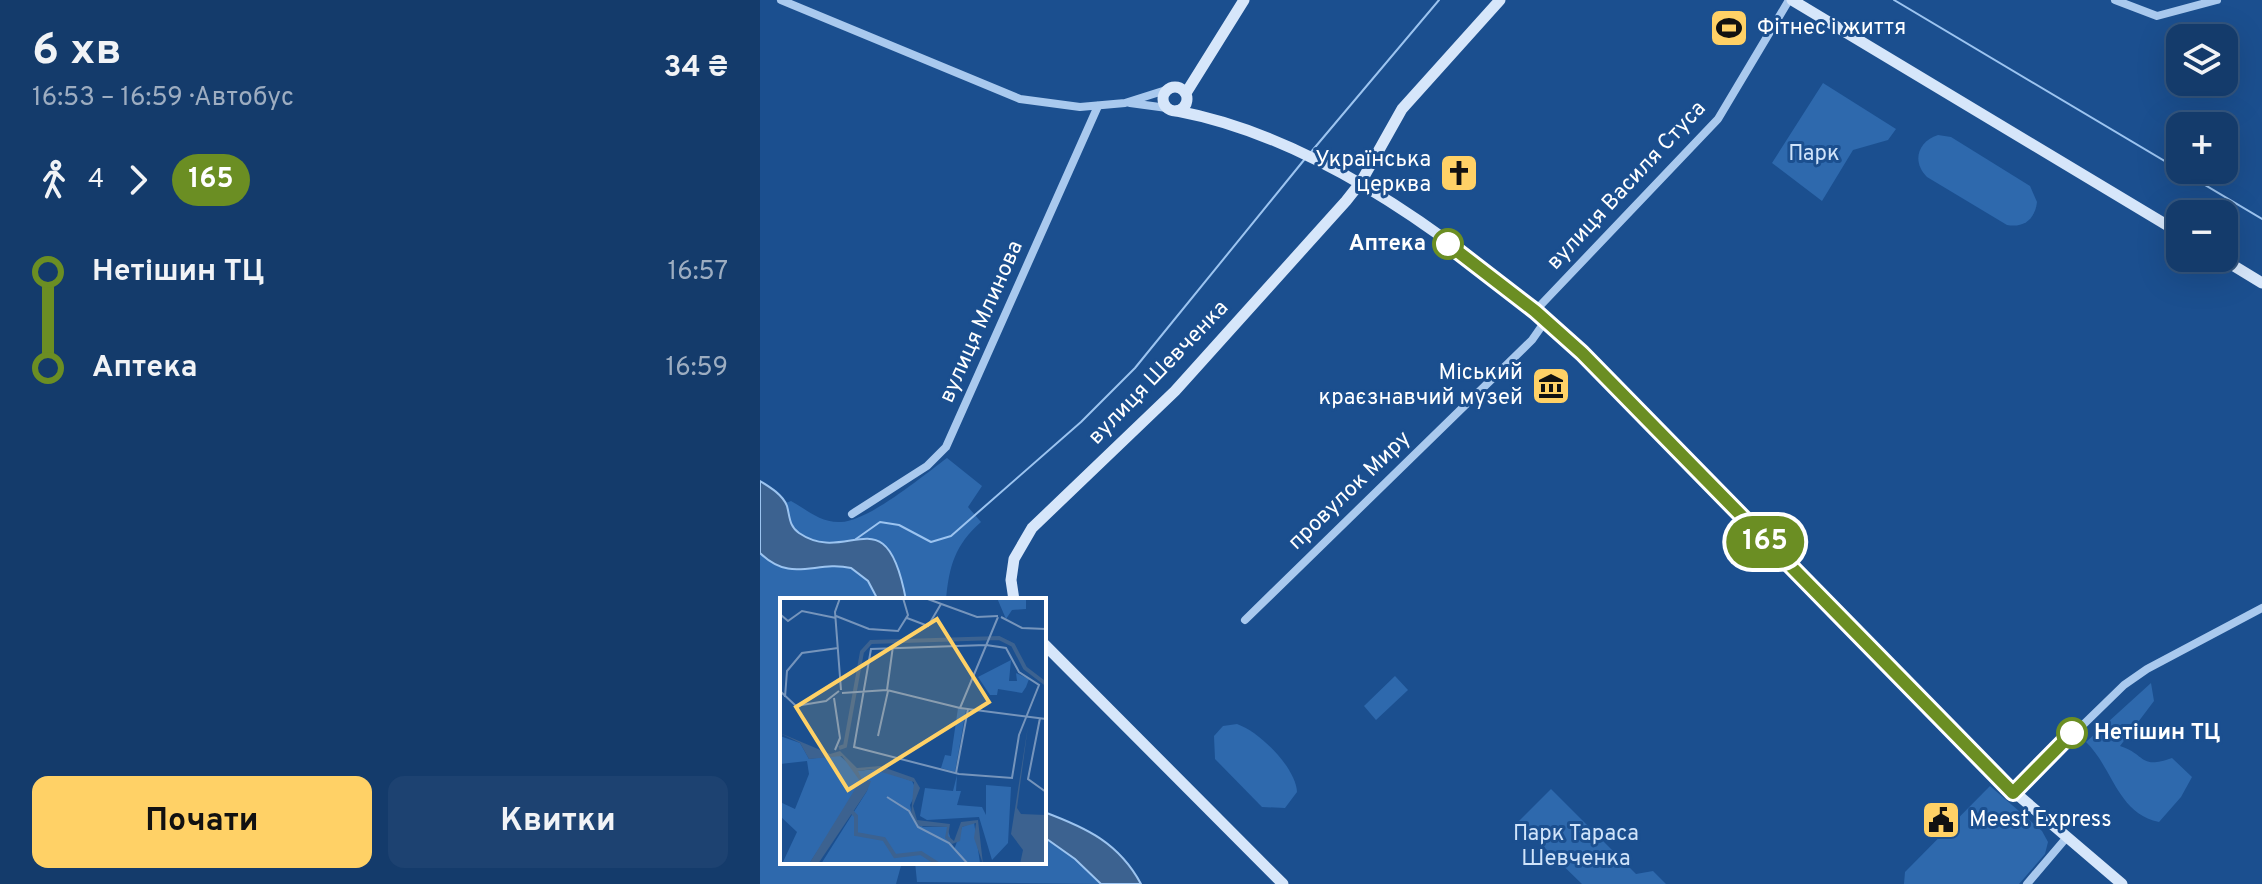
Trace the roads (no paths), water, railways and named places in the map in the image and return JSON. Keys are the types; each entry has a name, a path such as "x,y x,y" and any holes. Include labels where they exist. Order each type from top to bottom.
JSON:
{"street":[{"path":"781,0 1010,96 1061,106 1098,106 1125,103 1177,86 1216,118"},
{"path":"1172,109 1185,106 1200,72 1244,0"},
{"name":"вулиця Шевченка","path":"1014,598 1011,580 1014,559 1032,528 1189,376 1361,182 1402,109 1500,0"},
{"path":"1790,0 2166,225"},
{"name":"вулиця Василя Стуса","path":"1535,311 1718,119 1790,0"},
{"path":"2115,0 2157,16 2217,0"},
{"path":"1172,109 1163,101 1168,89 1200,72"},
{"path":"1125,103 1216,118 1361,182 1535,311 2013,793 2122,884"},
{"name":"вулиця Млинова","path":"852,514 927,466 946,447 1098,106"},
{"path":"2238,268 2262,283"},
{"name":"провулок Миру","path":"1245,620 1532,340 1546,320"},
{"path":"2013,793 2124,685 2147,669 2262,608"},
{"path":"1046,646 1283,884"},
{"path":"2027,884 2067,837"}],"waterway":[{"path":"1311,152 1439,0"},
{"path":"1894,0 2262,219"},
{"path":"856,539 880,522 899,525 931,542 951,536 1081,422 1135,368 1304,160"}],"place":[{"name":"Фітнес і життя","path":"1729,28"},
{"name":"Українська церква","path":"1459,173"},
{"name":"Аптека","path":"1448,244"},
{"name":"Міський краєзнавчий музей","path":"1551,386"},
{"name":"Нетішин ТЦ","path":"2072,733"},
{"name":"Meest Express","path":"1941,820"}],"park label":[{"name":"Парк","path":"1814,154"},
{"name":"Парк Тараса Шевченка","path":"1576,846"}]}
